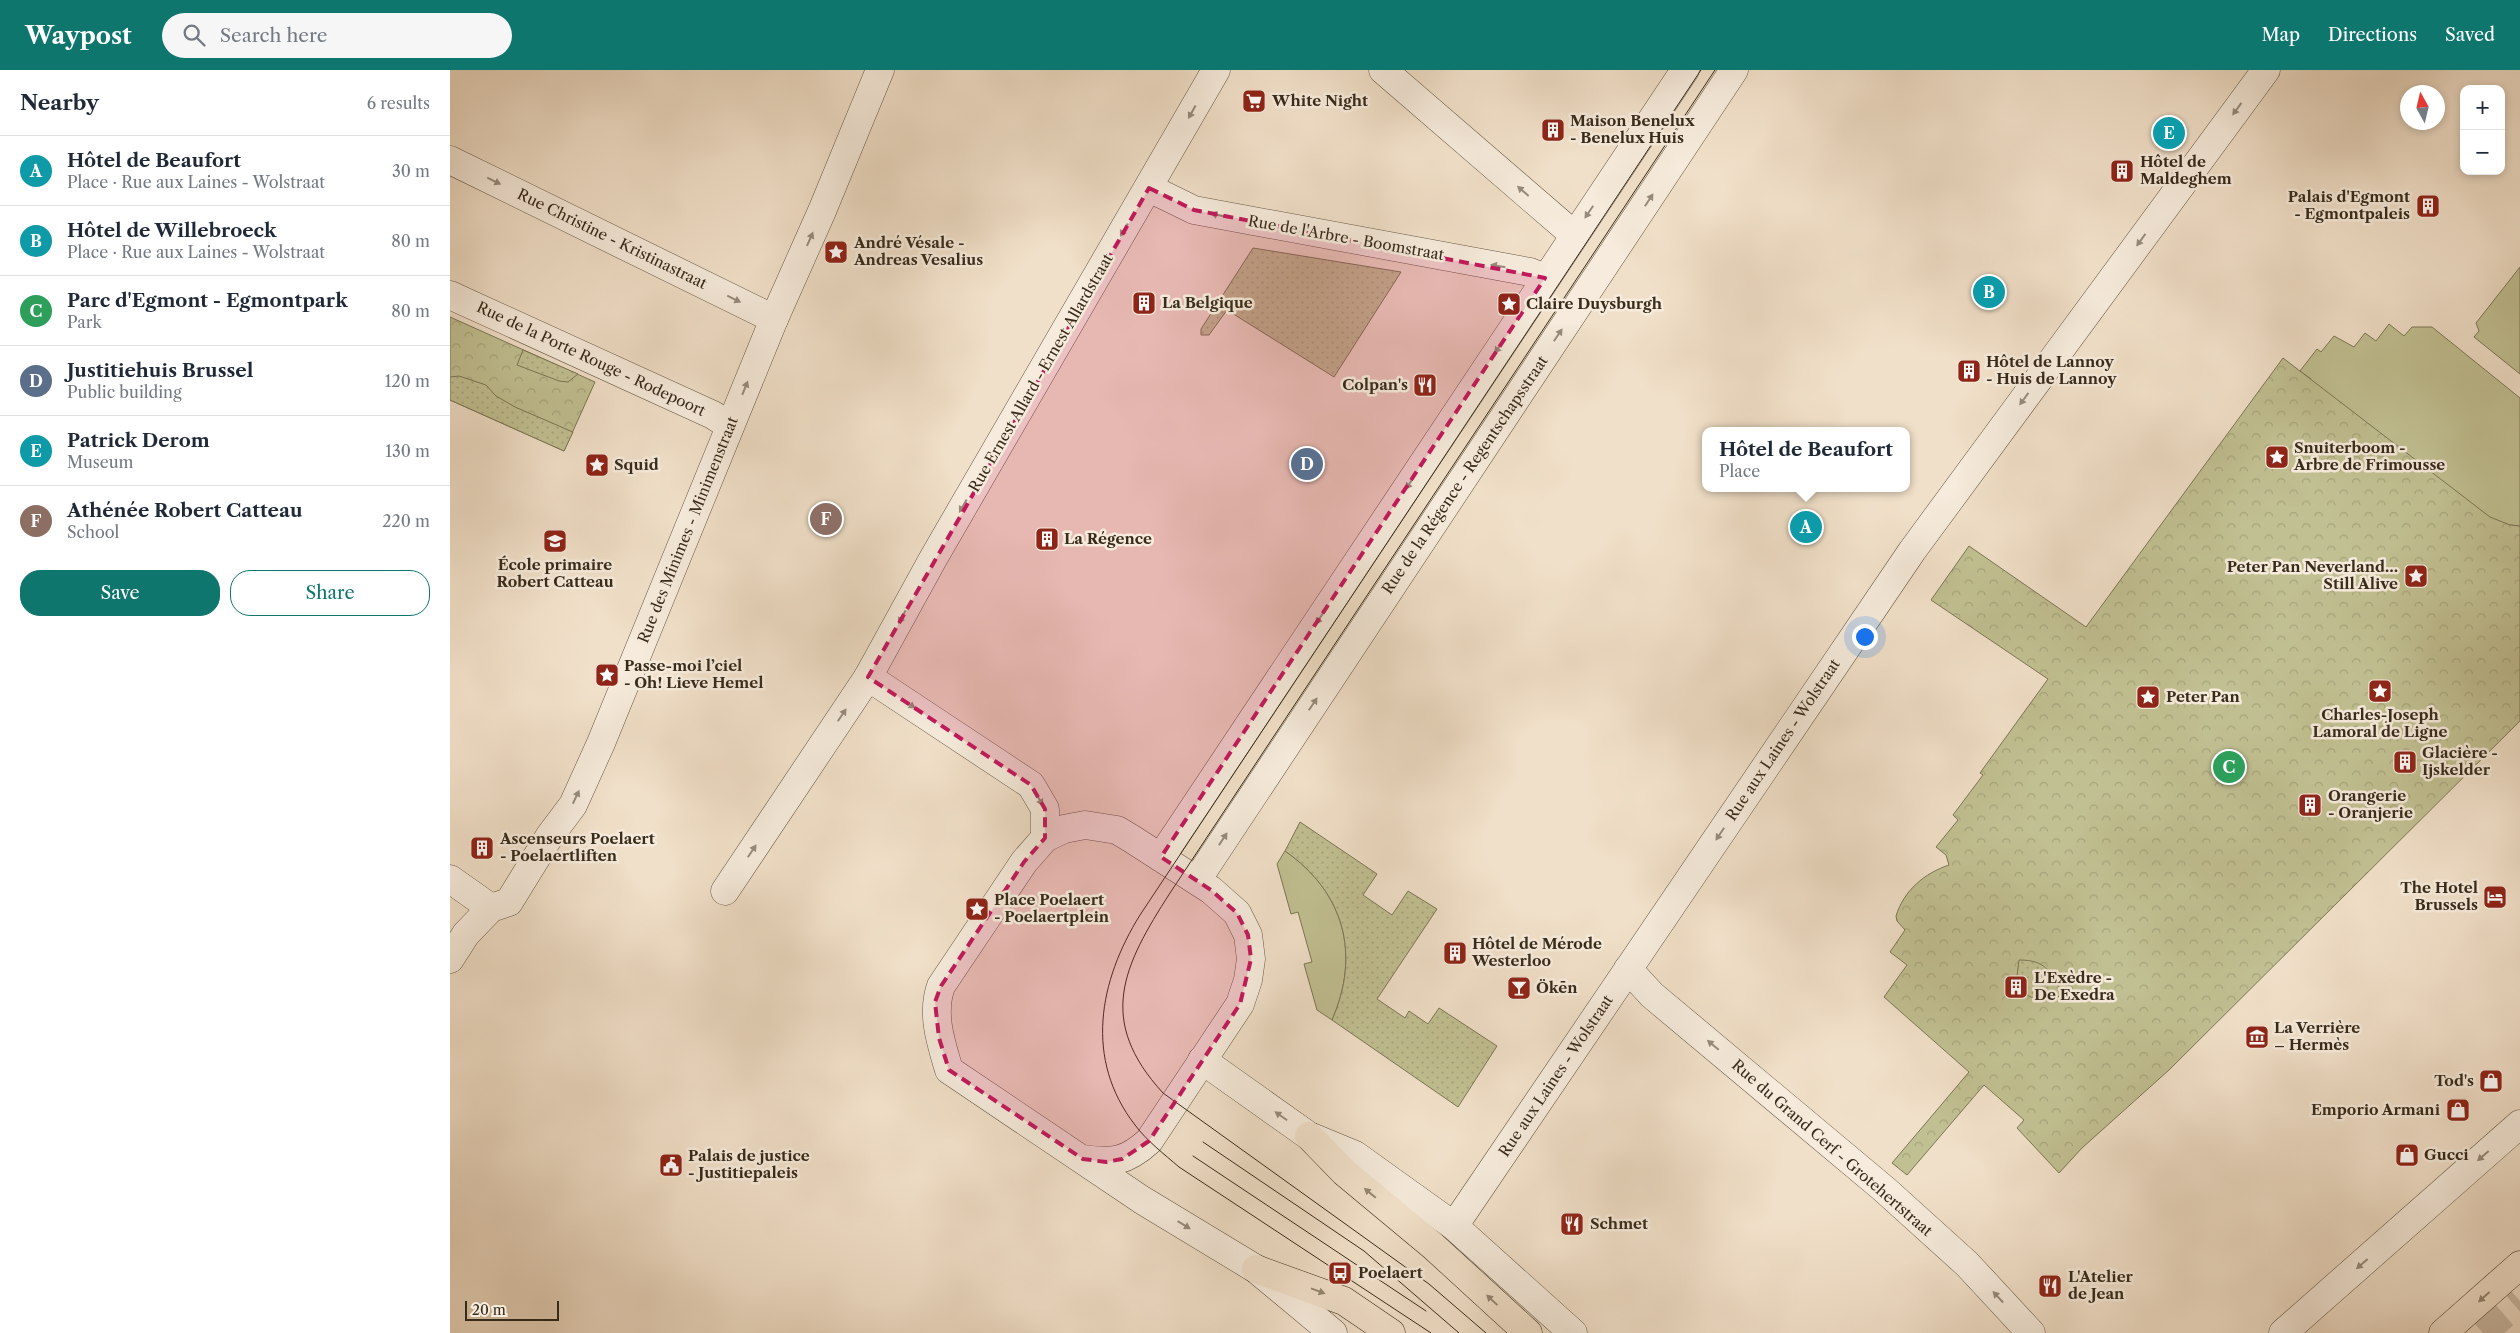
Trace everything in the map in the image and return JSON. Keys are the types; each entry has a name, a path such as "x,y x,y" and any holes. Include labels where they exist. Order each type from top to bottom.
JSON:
{"main road":[{"path":"1309,1136 1344,1172 1434,1246 1528,1333"},
{"path":"2443,1333 2520,1265"},
{"path":"1256,1269 1344,1301 1391,1333"}],"street":[{"name":"Rue des Minimes - Minimenstraat","path":"450,959 466,934 491,908 509,902 549,837 573,805 601,743 774,319 822,211 880,70"},
{"name":"Rue Ernest Allard - Ernest Allardstraat","path":"868,677 934,557 1216,70"},
{"path":"1383,70 1574,234"},
{"path":"1161,857 1574,234 1685,70"},
{"name":"Rue de la Régence - Regentschapsstraat","path":"1197,880 1734,70"},
{"name":"Rue aux Laines - Wolstraat","path":"1454,1226 1912,551 2266,70"},
{"name":"Rue Christine - Kristinastraat","path":"450,160 774,319"},
{"name":"Rue de l'Arbre - Boomstraat","path":"1149,188 1194,210 1530,272 1545,278"},
{"name":"Rue de la Porte Rouge - Rodepoort","path":"450,295 713,415 730,426"},
{"path":"725,891 868,677 1031,785 1045,809 1046,838"},
{"path":"1083,1159 1106,1162 1122,1159 1136,1152 1148,1141 1240,1004 1248,980 1251,959 1248,935 1237,913 1197,880 1117,830 1102,826 1078,826 1064,829 1046,838 1024,862 941,986 935,1002 939,1038 949,1070 1142,1200 1256,1269 1333,1333"},
{"path":"450,880 491,908"},
{"name":"Rue du Grand Cerf - Grotehertstraat","path":"1628,969 1652,995 1884,1189 1960,1258 2032,1333"},
{"path":"1202,1060 1309,1136 1355,1155 1454,1226 1573,1333"},
{"path":"2283,1333 2520,1124"}],"highlighted area":[{"path":"1149,188 1194,210 1545,278 1161,857 1211,890 1237,913 1248,935 1251,959 1240,1004 1149,1141 1122,1159 1106,1162 1083,1159 949,1070 939,1038 935,1002 941,986 1024,862 1045,838 1045,809 1031,785 868,677"}],"green space":[{"path":"1253,248 1401,272 1334,377 1227,310 1209,335 1201,335 1201,329"},
{"path":"2520,267 2520,374 2474,337 2479,331 2476,323"},
{"path":"450,317 595,382 564,451 450,400"},
{"path":"2389,324 2404,336 2412,327 2432,327 2520,398 2520,526 2510,525 2161,639 2311,379 2300,371 2317,349 2321,352 2334,336 2354,347 2365,333 2376,341"},
{"path":"523,350 578,374 568,382 559,381 517,365"},
{"path":"2283,358 2490,517 2510,525 2520,526 2520,721 2169,1070 2082,1148 2059,1173 2017,1128 2024,1120 1984,1085 1907,1175 1892,1163 1969,1072 1884,997 1907,965 1890,952 1905,930 1897,921 1896,916 1904,898 1916,884 1940,868 1949,865 1946,855 1936,847 1958,820 1953,815 1983,775 1980,773 2048,679 1931,600 1969,546 2086,627"},
{"path":"459,376 486,385 496,396 515,407 573,432 564,451 450,400 450,377"},
{"path":"1300,822 1377,874 1363,895 1392,915 1408,891 1437,909 1377,999 1405,1018 1409,1011 1428,1024 1439,1008 1497,1046 1458,1107 1332,1020 1341,995 1345,972 1345,948 1342,926 1333,905 1321,885 1305,867 1285,851"},
{"path":"1285,851 1305,867 1321,885 1333,905 1342,926 1345,948 1345,972 1341,995 1332,1020 1317,1010 1304,964 1312,962 1298,912 1291,914 1277,864"},
{"path":"2019,960 2036,962 2042,965 2051,974 2063,994 2044,1000 2032,998 2026,994 2016,984"}],"tunnel":[{"path":"2483,1333 2520,1301"}],"tram line":[{"path":"1431,1333 1179,1167 1145,1136 1135,1125 1119,1100 1109,1074 1103,1047 1103,1020 1107,993 1115,966 1126,940 1140,915 1701,70"},
{"path":"1486,1333 1429,1284 1163,1093 1142,1066 1129,1041 1123,1017 1124,993 1129,969 1140,945 1170,893 1715,70"},
{"path":"1203,1142 1364,1251 1459,1333"},
{"path":"1193,1156 1426,1311"}],"place":[{"name":"White Night","path":"1254,101"},
{"name":"Maison Benelux - Benelux Huis","path":"1553,130"},
{"name":"Patrick Derom","path":"2169,133"},
{"name":"Hôtel de Maldeghem","path":"2122,171"},
{"name":"Palais d'Egmont - Egmontpaleis","path":"2428,206"},
{"name":"André Vésale - Andreas Vesalius","path":"836,252"},
{"name":"Hôtel de Willebroeck","path":"1989,292"},
{"name":"La Belgique","path":"1144,303"},
{"name":"Claire Duysburgh","path":"1509,304"},
{"name":"Hôtel de Lannoy - Huis de Lannoy","path":"1969,371"},
{"name":"Colpan's","path":"1425,385"},
{"name":"Snuiterboom - Arbre de Frimousse","path":"2277,457"},
{"name":"Justitiehuis Brussel","path":"1307,464"},
{"name":"Squid","path":"597,465"},
{"name":"Athénée Robert Catteau","path":"826,519"},
{"name":"Hôtel de Beaufort","path":"1806,527"},
{"name":"La Régence","path":"1047,539"},
{"name":"École primaire Robert Catteau","path":"555,541"},
{"name":"Peter Pan Neverland… Still Alive","path":"2416,576"},
{"name":"Passe-moi l’ciel - Oh! Lieve Hemel","path":"607,675"},
{"name":"Charles-Joseph Lamoral de Ligne","path":"2380,691"},
{"name":"Peter Pan","path":"2148,697"},
{"name":"Glacière - Ijskelder","path":"2405,762"},
{"name":"Parc d'Egmont - Egmontpark","path":"2229,767"},
{"name":"Orangerie - Oranjerie","path":"2310,805"},
{"name":"Ascenseurs Poelaert - Poelaertliften","path":"482,848"},
{"name":"The Hotel Brussels","path":"2495,897"},
{"name":"Place Poelaert - Poelaertplein","path":"977,909"},
{"name":"Hôtel de Mérode Westerloo","path":"1455,953"},
{"name":"L'Exèdre - De Exedra","path":"2016,987"},
{"name":"Ökēn","path":"1519,988"},
{"name":"La Verrière – Hermès","path":"2257,1037"},
{"name":"Tod's","path":"2491,1081"},
{"name":"Emporio Armani","path":"2458,1110"},
{"name":"Gucci","path":"2407,1155"},
{"name":"Palais de justice - Justitiepaleis","path":"671,1165"},
{"name":"Schmet","path":"1572,1224"},
{"name":"Poelaert","path":"1340,1273"},
{"name":"L'Atelier de Jean","path":"2050,1286"}]}
